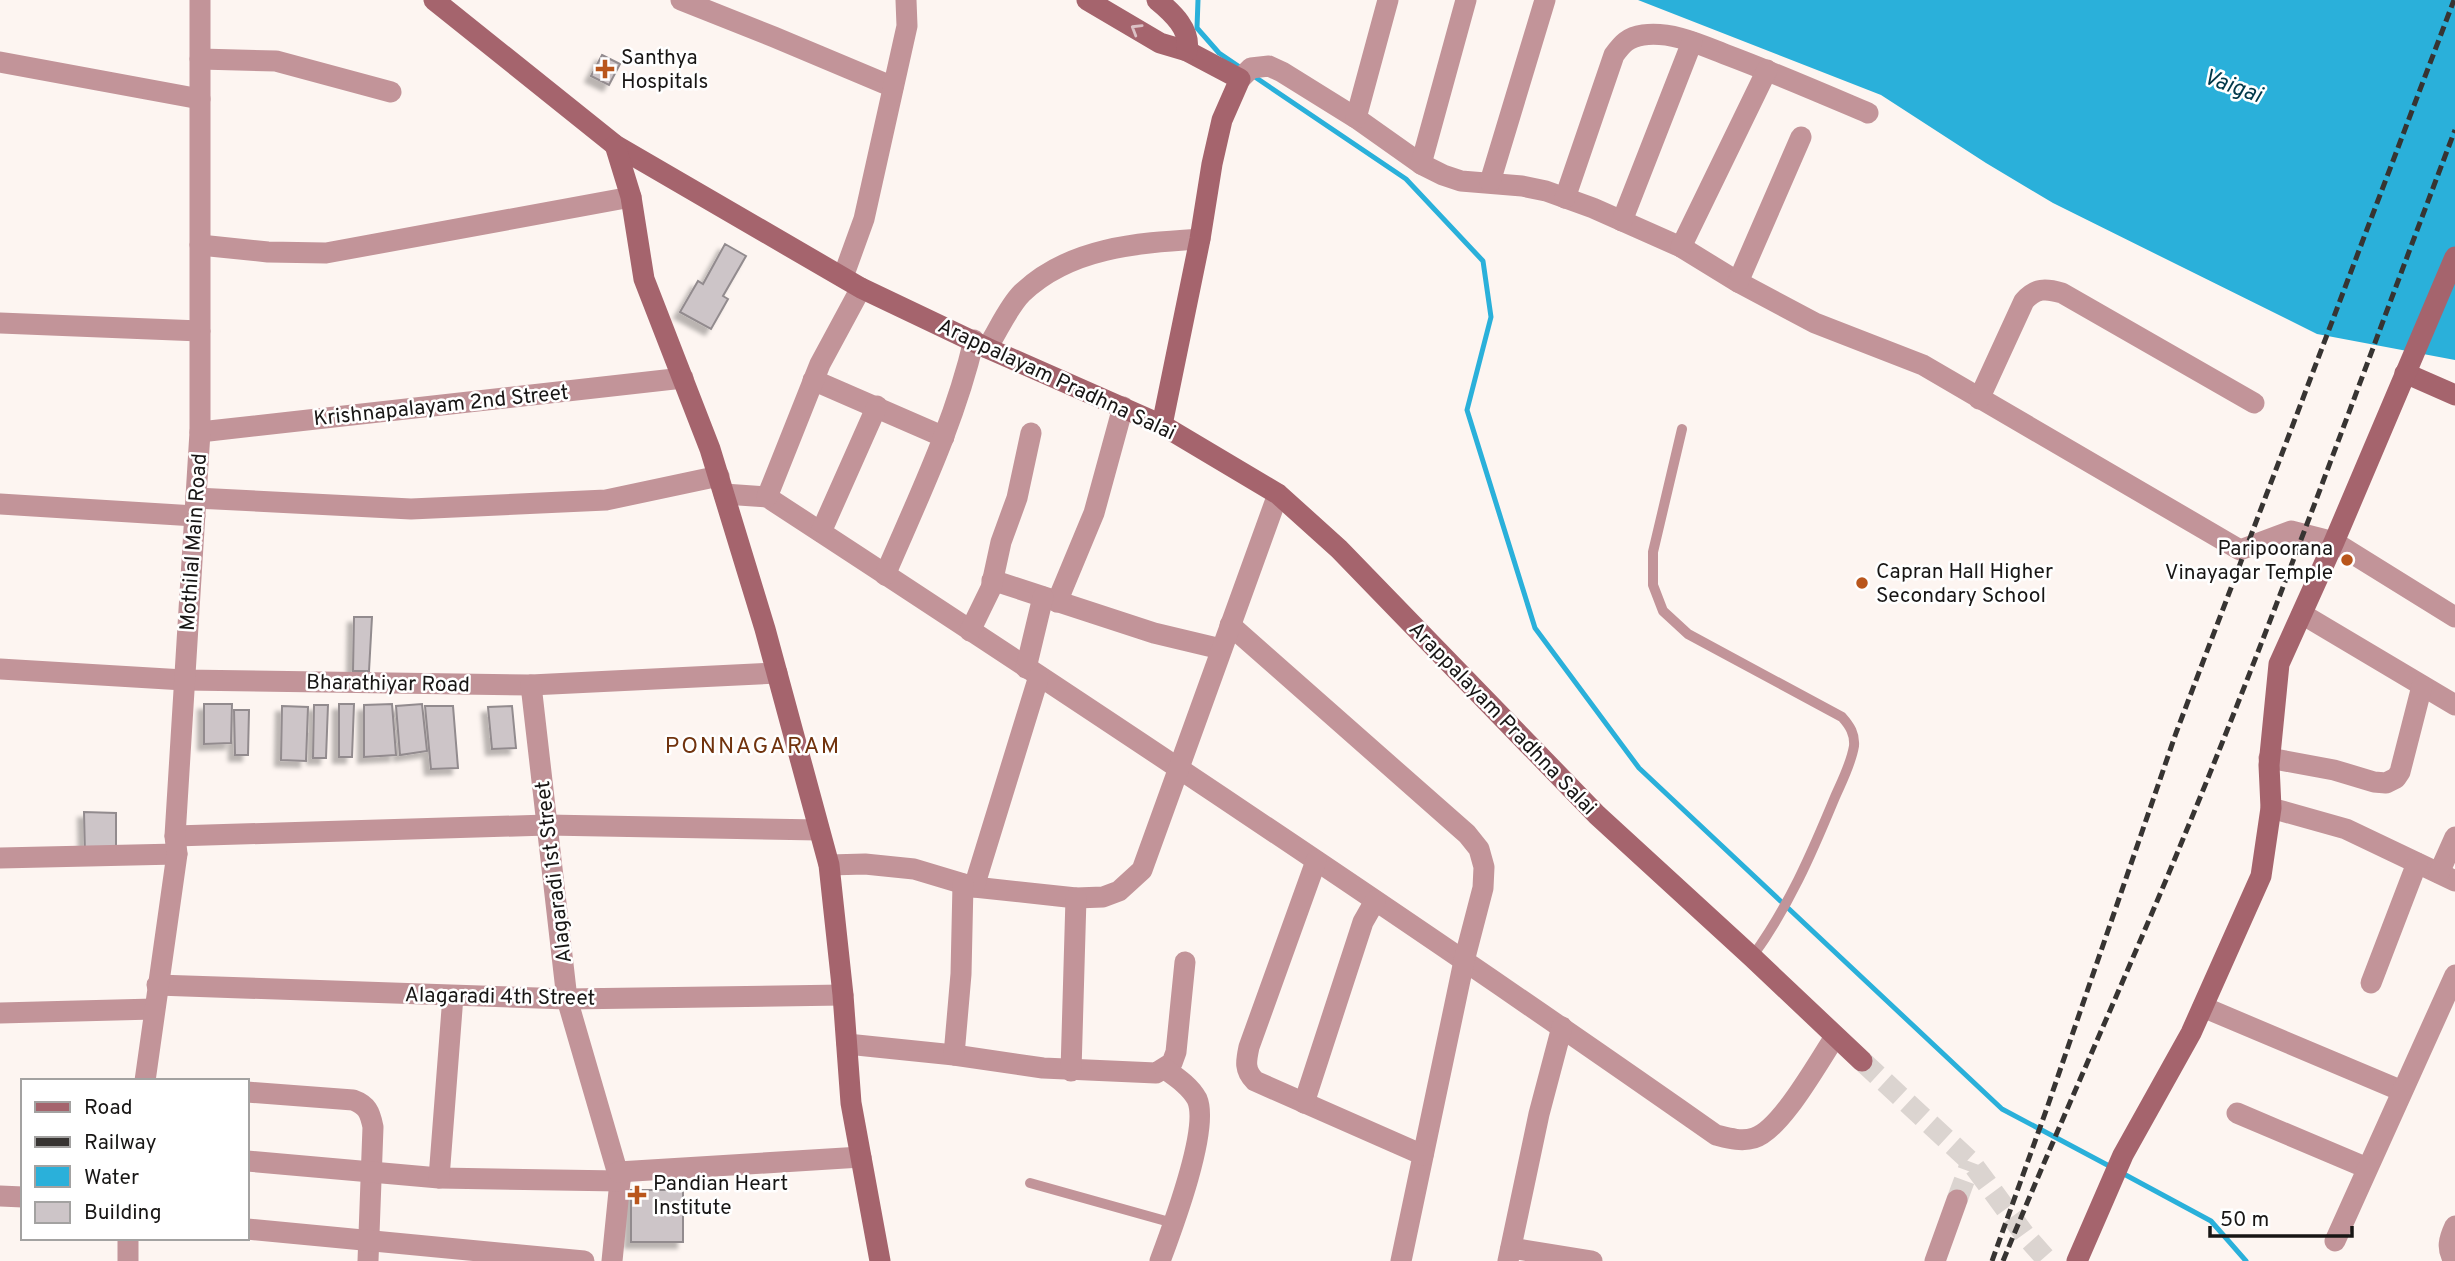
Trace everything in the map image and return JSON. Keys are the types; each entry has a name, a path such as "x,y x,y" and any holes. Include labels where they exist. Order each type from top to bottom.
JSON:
{"street":[{"name":"Mothilal Main Road","path":"145,1079 176,845 200,432 200,0"},
{"name":"Arappalayam Pradhna Salai","path":"434,0 615,145 852,282 980,344 1163,425 1278,494 1339,549 1597,815 1861,1061"},
{"path":"681,0 893,87"},
{"path":"766,497 852,282 907,26 906,0"},
{"path":"1087,0 1160,43 1245,74 1269,66 1282,72 1443,176 1461,181 1522,186 1565,198 1681,247 1738,282 1815,323 1923,365 2240,550 2291,531 2334,542 2455,617"},
{"path":"1157,0 1182,25 1189,41 1187,51"},
{"path":"1356,118 1388,0"},
{"path":"1421,164 1466,0"},
{"path":"1490,182 1545,1"},
{"path":"1565,198 1614,55 1624,41 1642,35 1665,35 1692,42 1868,113"},
{"path":"1622,221 1692,42"},
{"path":"200,59 276,61 391,92"},
{"path":"0,62 200,99"},
{"path":"1681,247 1767,70"},
{"path":"1163,425 1222,120 1245,74"},
{"path":"1738,282 1801,137"},
{"path":"615,145 631,197 644,279 721,485 777,673 829,865 851,1103 880,1261"},
{"path":"200,245 268,253 326,253 631,197"},
{"path":"885,575 980,344 1020,295 1047,273 1088,254 1138,243 1200,239"},
{"path":"2077,1261 2123,1154 2191,1033 2261,876 2271,808 2269,758 2279,664 2455,257"},
{"path":"1979,399 2024,300 2032,292 2041,289 2062,293 2254,403"},
{"path":"0,323 200,331"},
{"path":"2407,367 2455,395"},
{"name":"Krishnapalayam 2nd Street","path":"200,432 683,378"},
{"path":"813,380 944,437"},
{"path":"821,532 877,406"},
{"path":"954,1055 969,885 1032,672 1050,600 1094,513 1123,407"},
{"path":"970,631 992,580 1001,542 1017,498 1031,433"},
{"path":"0,504 411,509 606,500 721,485 766,497 1177,767 1562,1027 1716,1135 1735,1140 1752,1139 1767,1132 1784,1113 1835,1037"},
{"path":"829,865 865,864 914,869 969,885 1076,898 1103,897 1119,891 1142,870 1177,767 1278,494"},
{"path":"992,580 1154,633 1221,649"},
{"path":"2302,614 2455,705"},
{"path":"1230,625 1467,834 1479,849 1484,867 1483,888 1464,961 1401,1261"},
{"name":"Bharathiyar Road","path":"0,669 184,680 531,685 777,673"},
{"name":"Alagaradi 1st Street","path":"531,685 568,999 619,1177 612,1261"},
{"path":"2269,758 2386,783 2396,778 2400,772 2422,686"},
{"path":"2271,808 2346,829 2447,877 2455,837"},
{"path":"0,858 176,845 547,825 819,830"},
{"path":"1316,861 1249,1047 1246,1067 1255,1081 1423,1155"},
{"path":"2371,983 2417,863"},
{"path":"1071,1071 1076,898"},
{"path":"1304,1103 1363,922 1375,901"},
{"path":"847,1044 1071,1071 1156,1073 1172,1063 1176,1052 1185,962"},
{"path":"2335,1241 2455,975"},
{"name":"Alagaradi 4th Street","path":"157,985 568,999 843,995"},
{"path":"439,1178 453,996"},
{"path":"2203,1007 2402,1091"},
{"path":"0,1013 154,1009"},
{"path":"1562,1027 1539,1114 1510,1254 1591,1261"},
{"path":"1160,1261 1198,1139 1200,1116 1196,1098 1183,1082 1165,1069"},
{"path":"248,1092 353,1100 363,1104 371,1113 372,1173 368,1251"},
{"path":"2236,1113 2367,1168"},
{"path":"248,1161 439,1178 619,1177 861,1157"},
{"path":"0,1196 21,1198"},
{"path":"1935,1261 1958,1200"},
{"path":"2454,1261 2448,1244 2455,1226"},
{"path":"248,1229 368,1251 584,1261"},
{"path":"128,1240 128,1261"}],"lane":[{"path":"1682,429 1653,552 1653,585 1663,611 1688,634 1842,717 1852,729 1854,744 1849,763 1790,899 1752,957"},
{"path":"1030,1183 1173,1223"}],"water":[{"name":"Vaigai","path":"1638,0 2455,0 2455,360 2317,334 2053,203 1881,95"}],"building":[{"path":"602,55 620,64 609,85 591,76"},
{"path":"725,244 746,256 723,296 728,299 711,329 680,312 698,281 703,284"},
{"path":"354,617 372,617 369,671 353,671"},
{"path":"204,704 232,704 231,743 204,744"},
{"path":"339,704 354,704 352,757 339,757"},
{"path":"392,704 396,755 364,757 364,705"},
{"path":"422,704 427,751 400,755 396,706"},
{"path":"314,705 328,705 326,758 313,758"},
{"path":"282,706 308,707 306,761 281,760"},
{"path":"425,706 453,706 458,768 431,769"},
{"path":"512,706 516,748 492,749 488,707"},
{"path":"234,710 249,710 248,755 235,755"},
{"path":"84,812 116,813 116,854 85,855"},
{"path":"631,1190 683,1190 683,1242 631,1242"}],"waterway":[{"path":"1198,0 1197,28 1219,53 1244,70"},
{"path":"1252,75 1406,179 1483,261 1491,317 1467,410 1535,628 1639,768 2002,1109 2113,1168"},
{"path":"2122,1173 2211,1221 2246,1261"}],"tunnel":[{"path":"1862,1061 1971,1162 2025,1235 2048,1261"},
{"path":"1957,1200 1971,1162"}],"railway":[{"path":"1992,1261 2176,733 2454,0"},
{"path":"2003,1261 2219,751 2455,130"}],"place":[{"name":"Santhya Hospitals","path":"605,69"},
{"name":"Paripoorana Vinayagar Temple","path":"2347,560"},
{"name":"Capran Hall Higher Secondary School","path":"1862,583"},
{"name":"Pandian Heart Institute","path":"637,1195"}],"district":[{"name":"PONNAGARAM","path":"753,745"}]}
